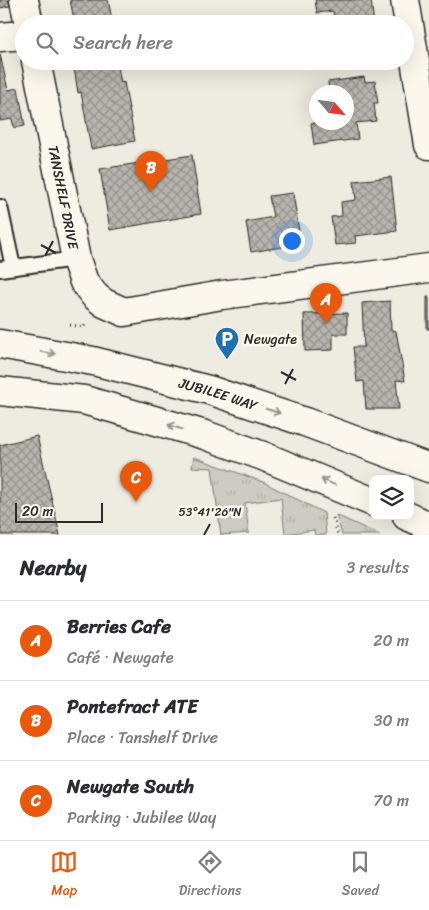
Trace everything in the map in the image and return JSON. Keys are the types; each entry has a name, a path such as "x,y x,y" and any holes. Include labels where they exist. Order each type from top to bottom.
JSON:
{"main road":[{"path":"24,0 27,15"},
{"path":"405,0 407,15"},
{"path":"0,38 15,37"},
{"path":"414,54 429,145"},
{"name":"TANSHELF DRIVE","path":"38,70 76,259 84,282 95,296 114,308"},
{"path":"114,308 429,268"},
{"name":"JUBILEE WAY","path":"0,344 93,361 208,390 304,422 429,468"},
{"path":"0,391 84,400 143,417 263,456 369,500"},
{"path":"414,519 429,526"}],"lane":[{"path":"0,207 6,268 76,259"}],"path":[{"path":"65,324 84,327 114,308"},
{"path":"332,510 338,535"}],"green space":[{"path":"194,457 263,482 324,513 326,535 315,535 314,530 285,534 281,498 245,503 249,533 221,535 212,468 192,467"},
{"path":"336,515 380,535 342,535"}],"building":[{"path":"0,0 9,0 10,6 0,8"},
{"path":"70,0 108,0 111,15 73,15"},
{"path":"315,0 371,0 373,15 334,15 333,11 317,13"},
{"path":"0,54 8,90 18,88 25,126 14,128 12,119 0,121"},
{"path":"74,70 119,70 121,83 124,82 135,141 91,149 81,92 78,93"},
{"path":"364,77 365,82 375,81 378,103 374,103 376,121 356,123 358,139 314,145 312,130 354,130 354,85 328,85 328,82"},
{"path":"192,155 201,214 110,230 100,169"},
{"path":"391,177 397,231 355,236 356,243 335,245 331,217 342,216 341,202 356,200 354,181"},
{"path":"293,193 301,244 251,252 246,222 273,217 269,196"},
{"path":"427,297 429,297 429,329 427,329"},
{"path":"390,301 391,330 396,331 405,381 396,380 399,409 366,409 364,381 357,382 353,347 364,347 362,303"},
{"path":"347,313 347,334 333,334 333,350 305,351 304,314"},
{"path":"37,436 60,535 2,535 0,525 0,445"}],"place":[{"name":"Pontefract ATE","path":"151,192"},
{"name":"Berries Cafe","path":"326,324"},
{"name":"Newgate","path":"227,360"},
{"name":"Newgate South","path":"136,502"}]}
